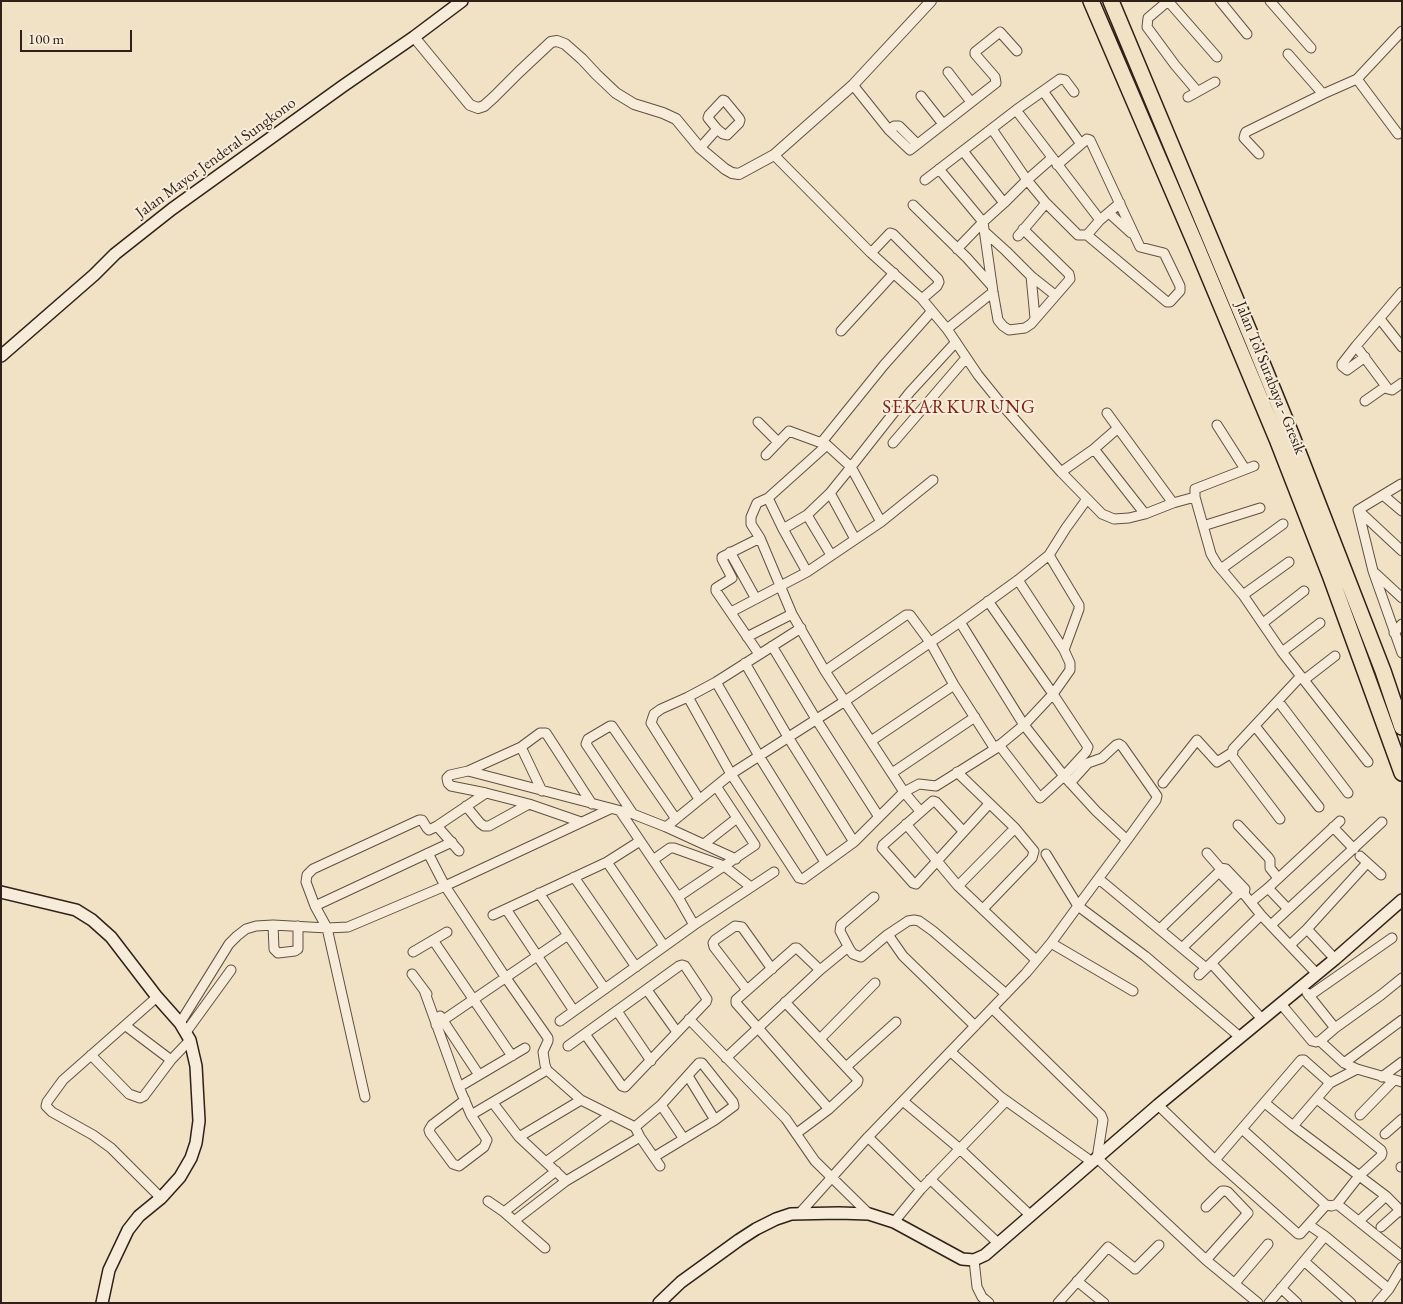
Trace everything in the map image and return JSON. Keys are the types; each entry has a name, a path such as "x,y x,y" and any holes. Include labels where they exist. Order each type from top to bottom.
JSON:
{"highway":[{"name":"Jalan Tol Surabaya - Gresik","path":"1091,1 1261,400 1330,575 1402,773"},
{"name":"Jalan Tol Surabaya - Gresik","path":"1111,1 1291,434 1384,671 1402,727"}],"main road":[{"name":"Jalan Mayor Jenderal Sungkono","path":"1,356 94,275 115,254 172,209 462,1"},
{"path":"1,892 76,910 92,920 111,937 185,1032 196,1066 199,1121 196,1143 191,1158 180,1177 161,1198 139,1216 128,1230 109,1270 102,1303"},
{"path":"659,1303 681,1282 756,1229 791,1214 869,1214 894,1222 962,1259 974,1260 985,1255 1158,1105 1335,959 1402,900"}],"street":[{"path":"414,37 470,106 478,108 484,106 494,97 550,42 557,41 565,44 616,93 634,104 676,119 700,148 725,169 739,174 774,154 853,85 931,1"},
{"path":"1197,91 1147,26 1148,18 1168,1 1217,57"},
{"path":"1220,1 1247,34"},
{"path":"1272,2 1311,48"},
{"path":"853,85 889,130 894,126 899,126 917,144 996,83 996,80 975,52 1000,32 1017,51"},
{"path":"1258,154 1244,138 1246,132 1358,79 1402,32"},
{"path":"1288,54 1323,94"},
{"path":"948,72 971,102"},
{"path":"925,180 1016,110 1060,79 1065,80 1074,92"},
{"path":"1358,79 1398,134"},
{"path":"1188,97 1215,82"},
{"path":"1043,91 1081,144"},
{"path":"921,96 943,124"},
{"path":"1016,110 1100,220"},
{"path":"700,148 717,129"},
{"path":"957,249 1027,180 1087,139 1090,140 1133,235 1141,248 1162,251 1164,253 1180,286 1180,291 1170,302 1167,302 1087,235 1078,235 1073,232 1027,180 992,129"},
{"path":"963,151 1004,204"},
{"path":"774,154 871,253 922,299 947,329 966,358 1003,406 1061,472 1102,514 1114,520 1129,518 1195,497"},
{"path":"939,169 983,222 998,320 1009,330 1025,328 1031,324 1070,279 1070,276 1021,233 1046,203"},
{"path":"1087,235 1100,220 1120,204"},
{"path":"913,205 957,249 992,289"},
{"path":"1109,213 1133,235"},
{"path":"985,232 1031,276 1055,295"},
{"path":"871,253 890,233 893,234 938,279 937,286 922,299"},
{"path":"988,254 1006,251"},
{"path":"841,331 894,273"},
{"path":"1031,276 1035,318"},
{"path":"947,329 992,289"},
{"path":"1365,357 1347,370 1342,366 1356,346 1402,293"},
{"path":"920,811 904,792 825,671 792,614 760,538 751,524 751,517 757,503 768,498 824,444 884,365 932,311"},
{"path":"1380,319 1402,347"},
{"path":"783,529 807,515 830,493 910,392 956,342"},
{"path":"1356,346 1388,389 1392,390 1402,383"},
{"path":"893,443 966,358"},
{"path":"1365,400 1386,387"},
{"path":"1107,413 1173,503"},
{"path":"758,422 778,442"},
{"path":"1217,426 1250,468 1195,489 1195,497 1210,554 1243,595 1282,652 1368,762"},
{"path":"1061,472 1094,449 1118,428"},
{"path":"766,455 789,431 824,444 852,467 881,522"},
{"path":"1094,449 1145,514"},
{"path":"731,612 807,572 881,522 933,480"},
{"path":"1358,510 1401,484"},
{"path":"830,493 855,539"},
{"path":"1383,495 1402,511"},
{"path":"768,498 807,572"},
{"path":"666,827 732,774 845,701 1018,580 1049,555 1087,499"},
{"path":"1203,526 1260,508"},
{"path":"1358,510 1402,552"},
{"path":"1358,510 1373,571 1402,653"},
{"path":"807,515 831,556"},
{"path":"1221,569 1283,524"},
{"path":"759,654 716,591 716,588 732,578 722,559 724,555 760,538"},
{"path":"730,552 756,599"},
{"path":"1049,555 1079,605 1064,650"},
{"path":"1243,595 1289,562"},
{"path":"1373,571 1402,598"},
{"path":"688,697 732,774 799,878 803,879 854,842 904,792 919,784 936,786 997,747 1024,724 1053,694 1070,670 1070,662 1018,580"},
{"path":"1262,624 1304,591"},
{"path":"988,601 1088,747 1067,780"},
{"path":"747,637 792,614"},
{"path":"799,1214 868,1137 992,1009 1051,943 1156,800 1157,796 1119,744 1102,758 1088,763 1040,798 997,747 975,717 954,685 930,642 910,615 906,615 825,671"},
{"path":"960,622 1024,724 1067,780 1127,840"},
{"path":"1282,652 1320,623"},
{"path":"1397,636 1402,624"},
{"path":"699,799 651,723 654,714 716,682 801,628"},
{"path":"772,646 879,817"},
{"path":"1163,783 1197,740 1217,762 1233,752 1278,701 1302,678 1334,656"},
{"path":"745,663 788,737 854,842"},
{"path":"716,682 759,756 825,862"},
{"path":"871,741 954,685"},
{"path":"1278,701 1348,793"},
{"path":"892,773 975,717"},
{"path":"633,814 586,744 588,739 610,726 612,726 676,819"},
{"path":"1255,726 1319,807"},
{"path":"581,822 529,804 451,786 447,778 468,771 521,747 540,733 546,733 592,804"},
{"path":"521,747 542,791"},
{"path":"1233,752 1233,757 1280,819"},
{"path":"468,771 633,814 736,859"},
{"path":"957,772 1015,828 1034,850 1034,855 983,909"},
{"path":"678,897 755,845 716,786"},
{"path":"365,1097 327,928 315,906 306,882 307,875 313,869 419,820 422,820 429,830 486,793"},
{"path":"964,831 935,801 931,801 882,848 917,884 989,804"},
{"path":"466,806 480,823 484,826 489,826 529,804"},
{"path":"91,1055 129,1094 140,1098 144,1096 171,1060 229,944 246,929 256,926 273,925 327,928 348,927 445,886 610,809"},
{"path":"620,811 678,897 694,925"},
{"path":"704,844 736,818"},
{"path":"1271,925 1382,822"},
{"path":"906,824 958,886 1036,960"},
{"path":"1251,902 1336,824 1354,849"},
{"path":"1238,825 1268,857 1270,868 1278,878"},
{"path":"437,826 459,851"},
{"path":"958,886 1015,828"},
{"path":"492,915 607,862 640,841"},
{"path":"315,906 452,842"},
{"path":"653,860 670,848 674,848 724,866 751,887"},
{"path":"428,853 445,886 548,1038 543,1052 544,1065 547,1070 582,1100 610,1116 635,1127 660,1166"},
{"path":"1207,853 1220,870 1317,974"},
{"path":"1046,854 1078,906 1145,956 1240,1037"},
{"path":"1360,856 1381,875"},
{"path":"607,862 664,946"},
{"path":"1290,945 1367,863"},
{"path":"1160,929 1220,870"},
{"path":"560,1021 694,925 774,872"},
{"path":"574,877 636,967"},
{"path":"1099,879 1160,929 1262,1019"},
{"path":"1268,888 1288,909"},
{"path":"1182,948 1242,893"},
{"path":"539,894 605,989"},
{"path":"874,897 841,925 840,931 853,954 861,957 887,935 908,921 918,921 933,931 1006,994"},
{"path":"506,909 574,1011"},
{"path":"1206,969 1261,915"},
{"path":"273,925 274,949 278,953 298,949 298,926"},
{"path":"747,990 714,947 712,943 715,940 735,926 742,927 772,969"},
{"path":"1307,929 1335,959"},
{"path":"413,952 448,932"},
{"path":"440,1022 568,935"},
{"path":"887,935 903,956 975,1026"},
{"path":"1310,996 1392,938"},
{"path":"433,940 512,1056"},
{"path":"1051,943 1133,991"},
{"path":"726,1058 820,970 848,947"},
{"path":"820,970 795,948 737,998 736,1003 829,1109"},
{"path":"568,1046 679,966 685,966 707,999 625,1087 622,1086 585,1034"},
{"path":"185,1032 231,970"},
{"path":"412,974 424,990 440,1022 479,1075"},
{"path":"1281,1004 1312,1041 1320,1041 1402,978"},
{"path":"820,1039 875,983"},
{"path":"1302,986 1335,1028"},
{"path":"647,990 677,1032"},
{"path":"157,998 63,1080 50,1097 46,1106 52,1112 93,1135 111,1148 161,1198"},
{"path":"785,1002 858,1080 829,1109 797,1133"},
{"path":"992,1009 1101,1115 1103,1120 1095,1160"},
{"path":"617,1011 651,1060"},
{"path":"689,1019 770,1102 797,1133 815,1161 869,1214"},
{"path":"1344,1063 1402,1020"},
{"path":"440,1022 459,1087 465,1100 471,1115 487,1140 484,1147 459,1166 452,1164 429,1130 432,1125 465,1100"},
{"path":"846,1067 896,1022"},
{"path":"126,1026 171,1060"},
{"path":"1320,1041 1344,1063 1357,1069 1398,1081"},
{"path":"459,1087 525,1048"},
{"path":"951,1052 1006,1101 1095,1160 1206,1260 1258,1303"},
{"path":"1215,1160 1302,1060 1330,1082"},
{"path":"1382,1077 1402,1062"},
{"path":"635,1127 661,1105 699,1063 702,1063 733,1102 734,1106 715,1120 654,1157"},
{"path":"1293,1126 1330,1082 1357,1069"},
{"path":"471,1115 547,1070"},
{"path":"688,1076 715,1120"},
{"path":"1360,1115 1398,1081"},
{"path":"1242,1129 1326,1205 1332,1206 1337,1204 1359,1176 1382,1153 1381,1150 1317,1099"},
{"path":"519,1136 582,1100"},
{"path":"903,1101 960,1149 1031,1216"},
{"path":"894,1222 930,1179 1006,1101"},
{"path":"493,1103 519,1136 566,1182"},
{"path":"1265,1103 1386,1196 1401,1211 1381,1227"},
{"path":"661,1105 684,1139"},
{"path":"1158,1105 1215,1160 1298,1234 1302,1233 1326,1205"},
{"path":"546,1162 610,1116"},
{"path":"1386,1134 1402,1120"},
{"path":"514,1221 566,1182 640,1137"},
{"path":"868,1137 921,1189"},
{"path":"504,1212 556,1171"},
{"path":"930,1179 999,1244"},
{"path":"1206,1207 1225,1191 1248,1214 1206,1260"},
{"path":"1359,1221 1386,1196"},
{"path":"488,1200 545,1248"},
{"path":"1337,1204 1402,1256"},
{"path":"1309,1225 1389,1289"},
{"path":"1269,1303 1325,1236"},
{"path":"1235,1283 1268,1244"},
{"path":"1058,1303 1108,1246 1135,1268 1159,1245"},
{"path":"974,1260 977,1287 989,1303"},
{"path":"1304,1261 1351,1303"},
{"path":"1376,1303 1389,1289 1402,1267"},
{"path":"1077,1281 1104,1303"},
{"path":"1281,1288 1297,1303"}],"district":[{"name":"SEKARKURUNG","path":"959,408"}]}
